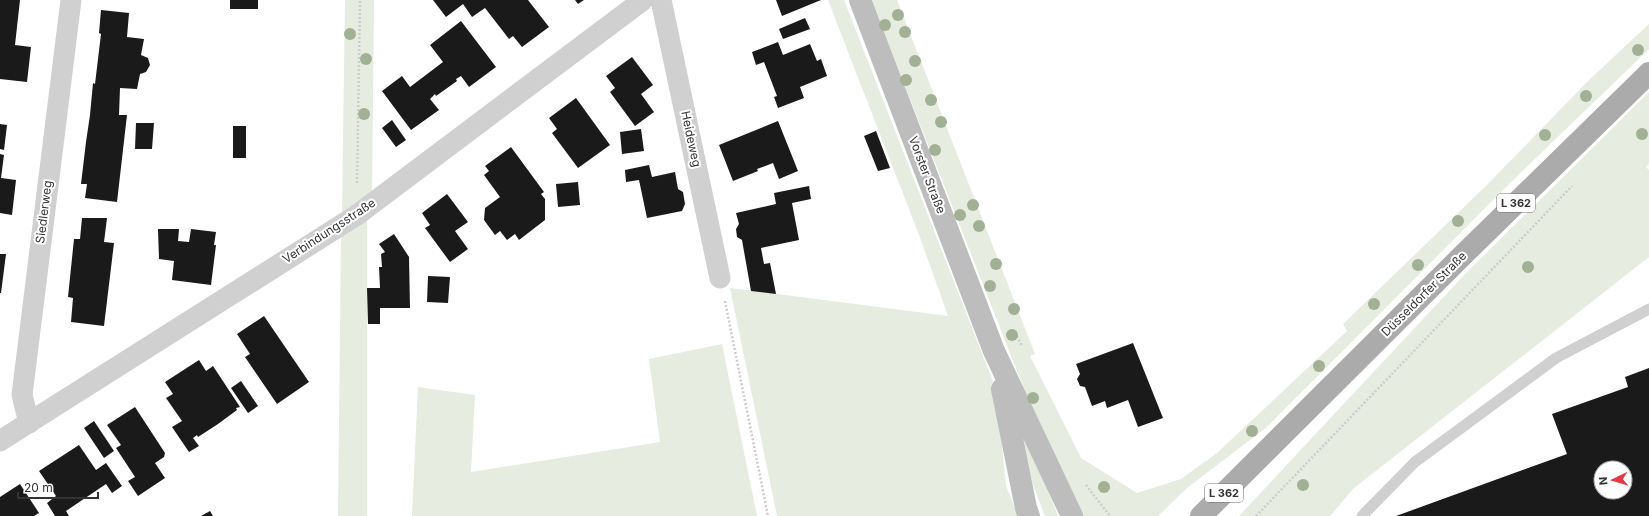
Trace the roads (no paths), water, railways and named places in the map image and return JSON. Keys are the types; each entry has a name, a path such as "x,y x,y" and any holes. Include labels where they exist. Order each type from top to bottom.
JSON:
{"main road":[{"name":"Düsseldorfer Straße","path":"1201,516 1465,253 1649,73"}],"street":[{"name":"Siedlerweg","path":"28,424 22,395 71,0"},
{"name":"Verbindungsstraße","path":"0,441 357,215 643,0"},
{"name":"Heideweg","path":"661,0 720,278"},
{"name":"Vorster Straße","path":"860,0 994,350 1072,516"},
{"name":"Vorster Straße","path":"994,350 1028,516"}],"lane":[{"path":"1362,516 1415,462 1556,358 1649,309"}]}
